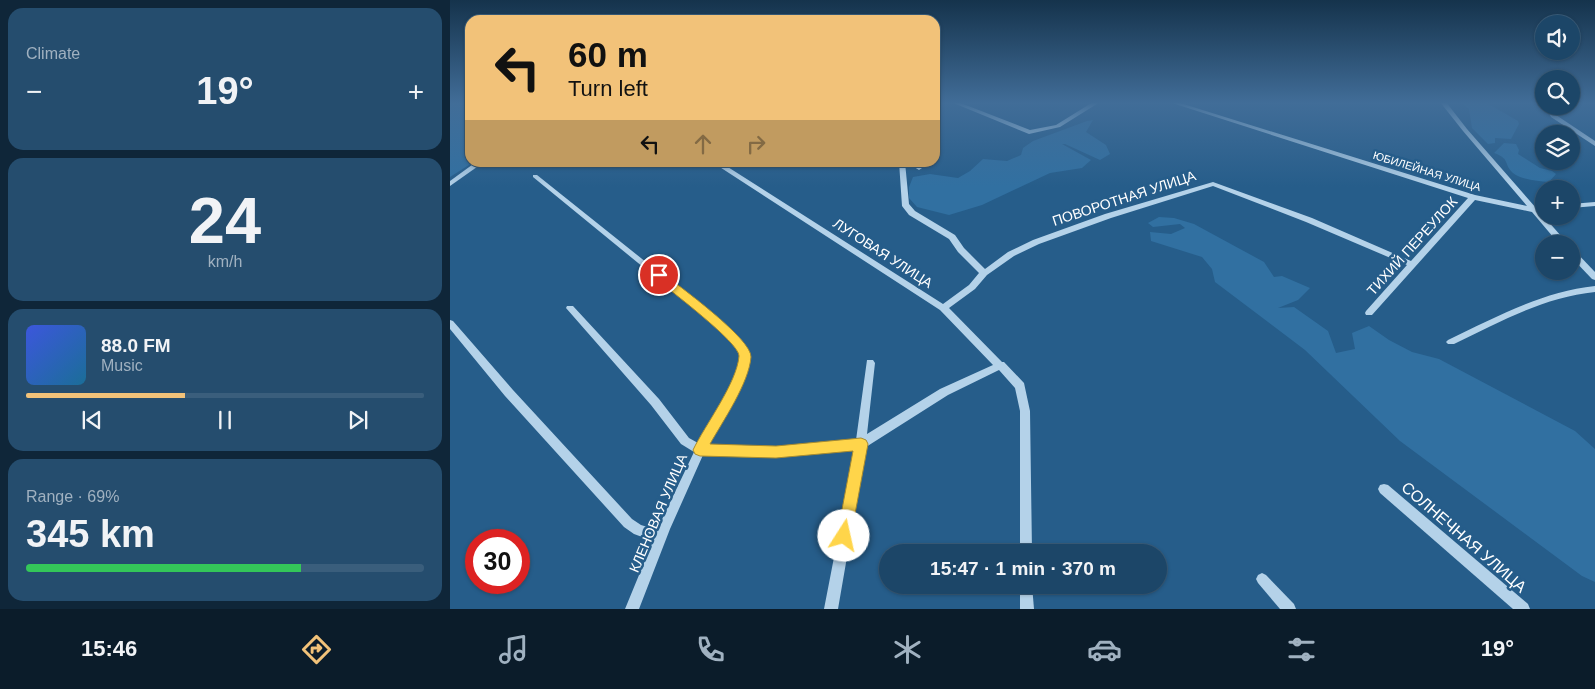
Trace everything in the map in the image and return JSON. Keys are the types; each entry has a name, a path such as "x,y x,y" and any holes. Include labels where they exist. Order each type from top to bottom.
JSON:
{"street":[{"path":"1025,130 1029,132 1037,130"},
{"name":"ЮБИЛЕЙНАЯ УЛИЦА","path":"1262,130 1473,197 1534,210"},
{"path":"1466,130 1556,235"},
{"path":"1575,130 1595,144"},
{"path":"450,184 474,167"},
{"name":"ЛУГОВАЯ УЛИЦА","path":"723,167 942,308 1020,386 1025,411 1026,544"},
{"path":"902,167 905,204 912,213 952,237 961,250 984,272"},
{"name":"КЛЕНОВАЯ УЛИЦА","path":"535,176 723,328 742,348 745,356 736,385 700,450 660,537 632,609"},
{"name":"ПОВОРОТНАЯ УЛИЦА","path":"942,308 972,287 984,272 1011,254 1036,242 1108,216 1213,184 1309,220 1412,264"},
{"name":"ТИХИЙ ПЕРЕУЛОК","path":"1369,313 1473,197"},
{"path":"1580,205 1595,204"},
{"path":"1580,261 1595,277"},
{"path":"1450,342 1556,294 1574,290 1595,289"},
{"path":"570,308 655,402 685,441 700,450 776,452 861,444 944,392 1001,366"},
{"path":"450,323 509,393 628,523 638,530 660,537"},
{"path":"831,609 861,444 870,363"},
{"name":"СОЛНЕЧНАЯ УЛИЦА","path":"1384,489 1523,609"},
{"path":"1262,579 1289,609"},
{"path":"1026,594 1026,609"}],"shaded area":[{"path":"450,130 465,130 466,167 450,177"},
{"path":"1062,130 1087,130 1086,132 1106,145 1110,154 1100,160 1062,144 1091,160 1082,168 1050,173 982,205 949,215 917,207 909,198 909,187 913,177 930,174 958,178 970,171 983,159 1007,161 1021,155 1023,148 1033,141"},
{"path":"1474,130 1516,130 1511,139 1495,138 1495,143 1488,144"},
{"path":"1504,143 1516,144 1519,150 1518,154 1535,165 1535,170 1548,170 1556,174 1551,180 1535,181 1521,177 1510,170 1503,157 1494,153"},
{"path":"1159,217 1174,218 1194,224 1264,262 1274,277 1282,276 1310,288 1298,300 1278,308 1294,307 1328,331 1336,353 1355,349 1352,333 1369,326 1389,340 1412,352 1439,359 1575,431 1595,449 1595,582 1582,576 1400,441 1305,350 1215,282 1212,269 1202,257 1151,241 1150,232 1171,234 1185,228 1180,224 1153,227 1148,223"}],"route":[{"path":"659,275 723,328 742,348 745,356 736,385 700,450 776,452 861,444 844,536"}]}
